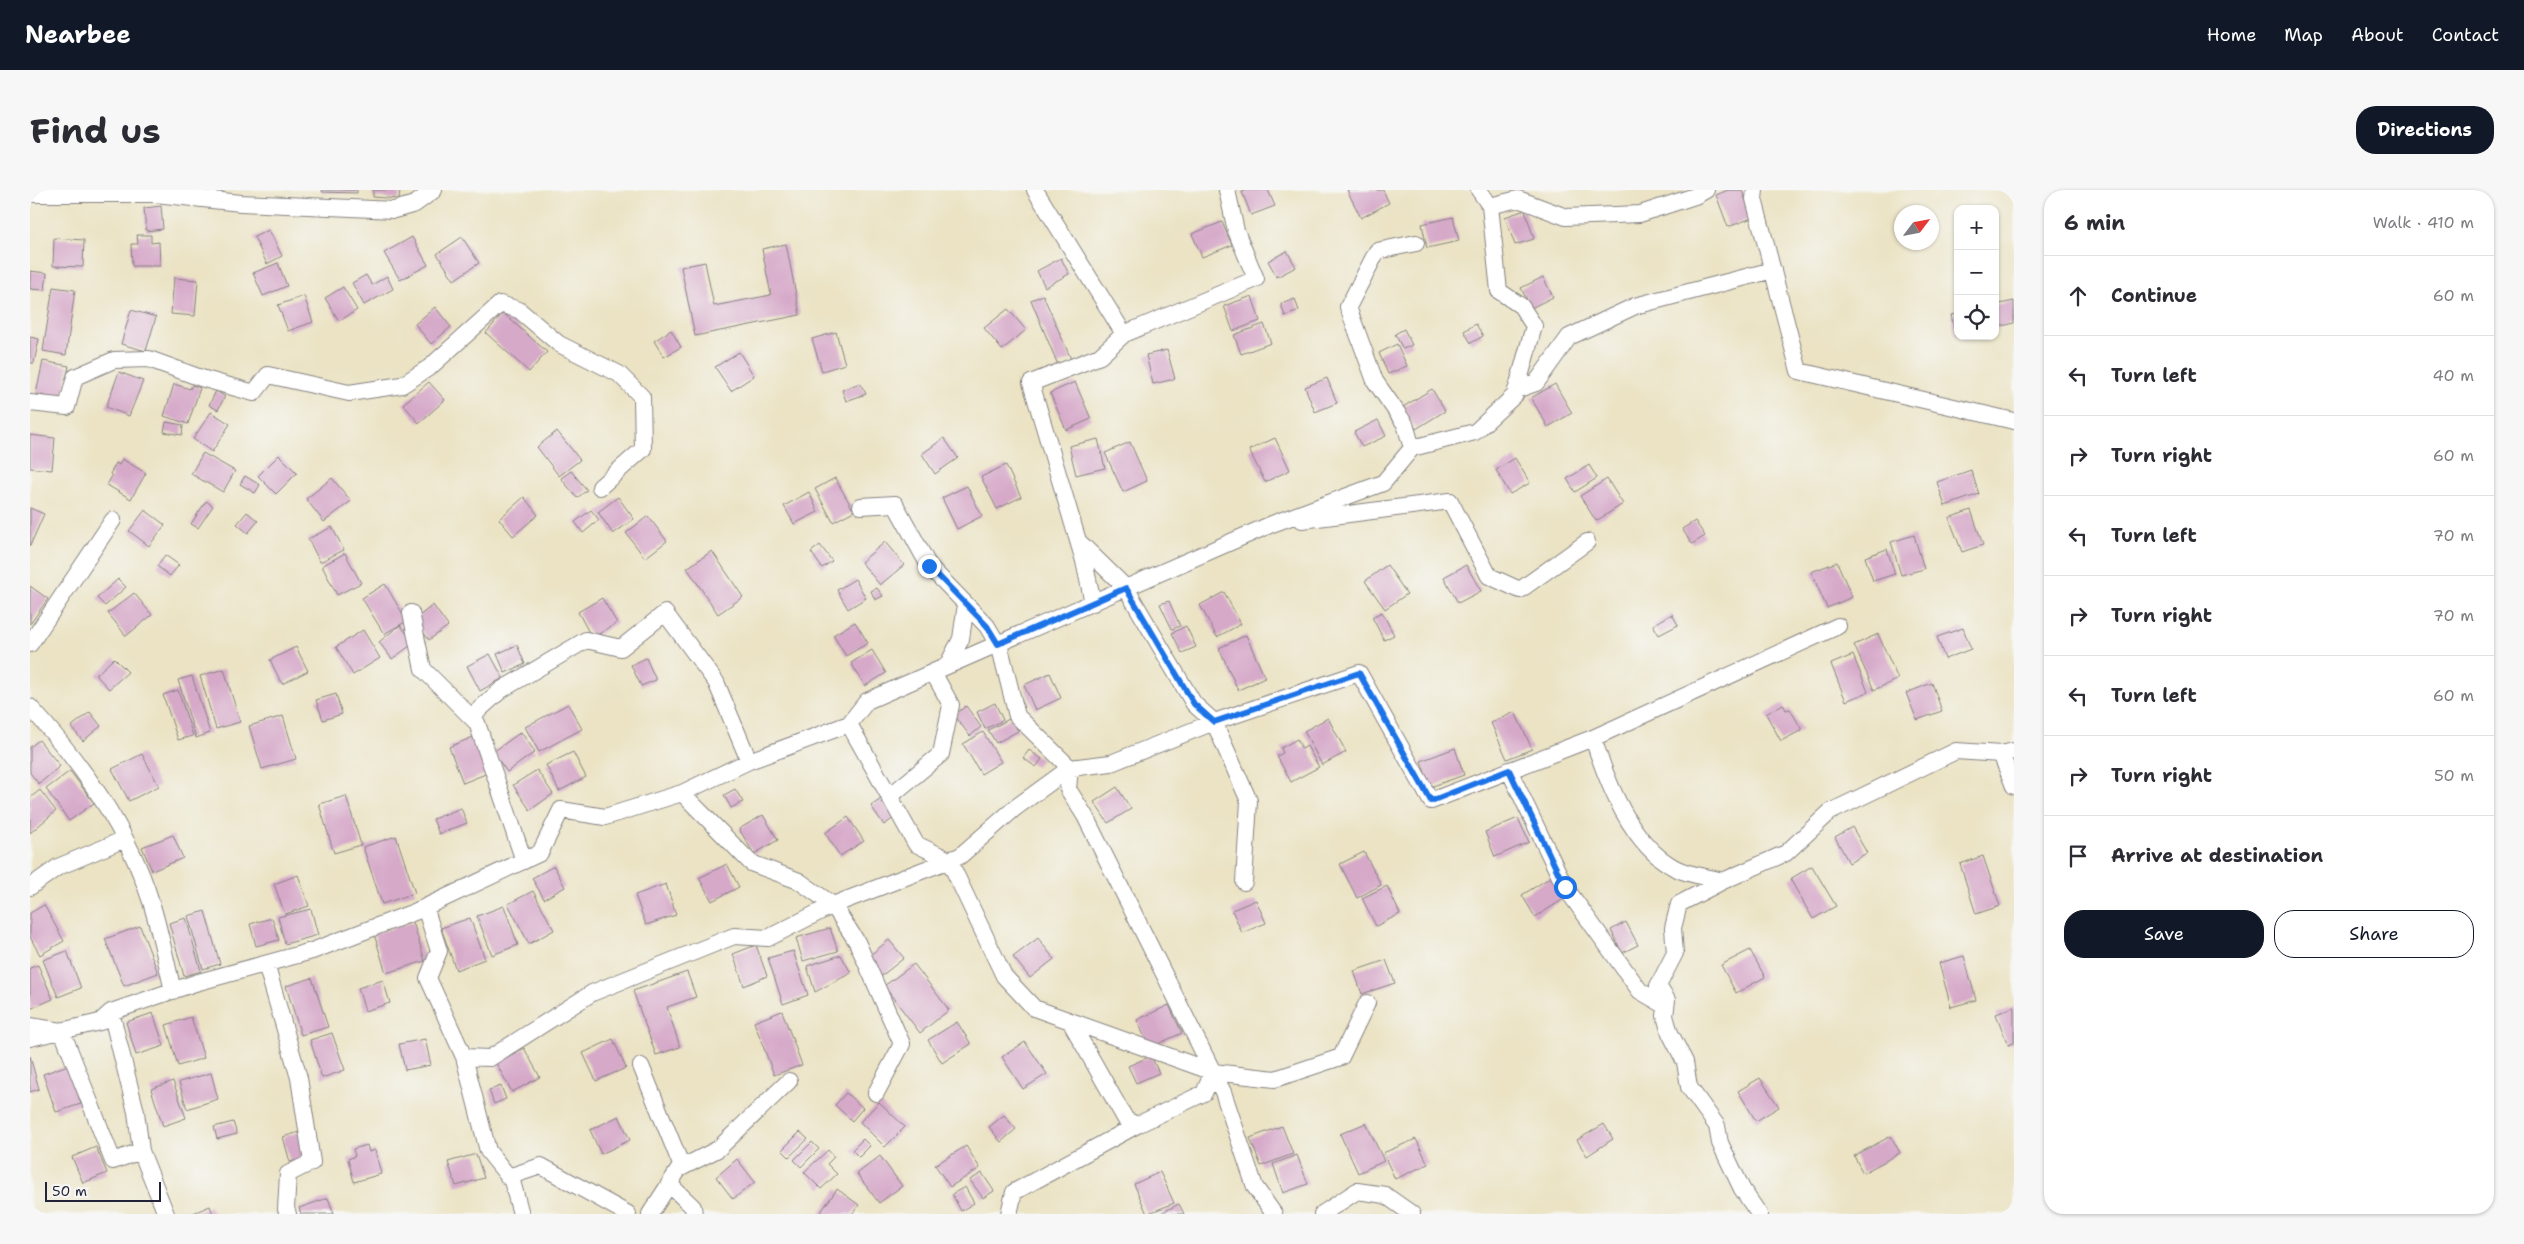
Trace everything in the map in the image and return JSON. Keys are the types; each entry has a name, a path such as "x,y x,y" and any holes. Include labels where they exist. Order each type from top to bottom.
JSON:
{"street":[{"path":"30,194 170,193 241,203 394,210 415,204 434,190"},
{"path":"1036,190 1124,334"},
{"path":"1093,603 1078,542 1031,383 1100,356 1124,334 1256,279 1236,231 1228,190"},
{"path":"30,1038 100,1022 111,1012 173,990 312,951 426,907 540,853 561,810 605,817 682,793 749,760 849,724 866,701 1272,524 1383,483 1412,448 1476,432 1515,395 1534,326 1521,306 1499,291 1490,206 1479,190"},
{"path":"1490,206 1518,199 1566,217 1640,214 1695,196 1706,190"},
{"path":"1755,190 1754,199 1799,371 2014,420"},
{"path":"1412,448 1406,424 1375,381 1348,307 1377,251 1416,243"},
{"path":"1516,390 1536,383 1569,338 1635,306 1773,270"},
{"path":"30,403 67,407 75,377 114,360 150,359 201,378 254,393 268,375 349,393 402,385 430,367 500,304 519,310 559,344 619,374 642,398 643,449 600,487"},
{"path":"1272,524 1450,501 1489,576 1520,590 1587,542"},
{"path":"861,506 896,504 929,566 987,626 998,644 1017,716 1070,768"},
{"path":"30,644 113,520"},
{"path":"1078,542 1126,588 1194,704 1214,722 1249,801 1244,882"},
{"path":"940,669 961,639 966,604"},
{"path":"412,613 423,669 477,723 524,861"},
{"path":"471,717 501,690 586,640 621,648 665,613 716,682 749,760"},
{"path":"464,1057 490,1058 592,993 734,936 768,938 833,906 960,856 1016,808 1070,768 1110,764 1214,722 1359,673 1431,801 1593,738 1838,626"},
{"path":"889,796 941,754 951,705 940,669"},
{"path":"30,707 55,734 93,783 125,839 150,901 173,990"},
{"path":"849,724 916,844 949,860 1004,976 1034,1008 1213,1072 1275,1079 1341,1057 1367,1003"},
{"path":"1593,738 1605,777 1625,814 1644,843 1675,868 1723,880"},
{"path":"1759,1214 1742,1189 1720,1143 1718,1126 1689,1087 1686,1062 1670,1033 1665,1016 1667,1000 1658,986 1674,953 1673,928 1679,904 1723,880 1786,853 1830,812 1956,750 2008,752 2014,786"},
{"path":"1070,768 1068,789 1085,816 1223,1092 1255,1187 1274,1214"},
{"path":"1509,770 1565,887 1640,991 1666,1006"},
{"path":"682,793 751,862 799,881 833,906 857,942 902,1044 876,1093"},
{"path":"30,887 58,867 125,839"},
{"path":"426,907 439,951 428,978 464,1057 488,1151 508,1176 522,1214"},
{"path":"266,964 299,1078 312,1162 288,1174 286,1209 288,1214"},
{"path":"111,1012 136,1112 141,1151 166,1214"},
{"path":"1070,1021 1126,1120 1137,1125"},
{"path":"30,1026 62,1031"},
{"path":"62,1031 113,1161 141,1151"},
{"path":"641,1066 682,1167"},
{"path":"1009,1214 1014,1192 1137,1125 1204,1093 1213,1072"},
{"path":"650,1214 678,1169 718,1149 789,1081"},
{"path":"508,1176 541,1166 628,1214"},
{"path":"669,1184 693,1207 694,1214"},
{"path":"1322,1214 1357,1192 1385,1195 1412,1214"}],"building":[{"path":"322,190 357,190 357,193 322,192"},
{"path":"373,190 400,190 399,199 373,197"},
{"path":"1247,190 1268,190 1275,206 1251,215 1242,192"},
{"path":"1347,190 1383,190 1389,203 1361,218"},
{"path":"1728,190 1742,190 1752,218 1728,227 1716,195"},
{"path":"161,206 163,229 146,231 144,208"},
{"path":"1525,210 1534,239 1515,245 1505,217"},
{"path":"1453,217 1459,241 1427,248 1422,224"},
{"path":"1222,222 1232,245 1202,257 1192,234"},
{"path":"269,230 282,256 267,264 254,237"},
{"path":"137,235 151,235 151,243 159,242 160,266 132,266 131,244 138,244"},
{"path":"412,237 428,265 400,280 384,253"},
{"path":"462,237 479,263 454,280 437,254"},
{"path":"54,238 84,240 83,267 53,266"},
{"path":"786,244 800,315 695,336 681,267 705,262 714,306 771,295 762,249"},
{"path":"1287,251 1296,267 1277,277 1268,261"},
{"path":"1061,258 1069,274 1045,287 1037,271"},
{"path":"278,263 287,286 263,296 253,273"},
{"path":"30,271 47,273 45,290 30,289"},
{"path":"366,275 372,285 387,276 393,289 364,305 352,283"},
{"path":"1543,277 1553,297 1531,308 1521,288"},
{"path":"174,278 198,280 195,316 171,314"},
{"path":"53,287 75,290 66,355 43,351"},
{"path":"343,287 357,310 339,321 325,298"},
{"path":"1043,295 1071,359 1058,365 1031,300"},
{"path":"304,296 313,322 288,331 278,305"},
{"path":"1252,296 1260,321 1233,331 1224,306"},
{"path":"1295,299 1299,311 1285,316 1281,304"},
{"path":"2014,301 2014,323 1999,327 1999,304"},
{"path":"435,307 451,327 431,344 415,324"},
{"path":"1008,309 1026,330 1002,350 984,328"},
{"path":"131,310 156,317 146,351 121,344"},
{"path":"503,313 547,352 529,372 486,333"},
{"path":"1951,315 1954,315 1954,328"},
{"path":"1264,324 1271,343 1241,354 1234,335"},
{"path":"1476,324 1483,336 1471,343 1464,331"},
{"path":"1404,329 1412,345 1403,349 1395,334"},
{"path":"671,330 681,347 664,357 654,341"},
{"path":"836,332 845,364 822,371 812,339"},
{"path":"30,337 39,339 34,363 30,363"},
{"path":"1397,344 1407,366 1388,374 1379,353"},
{"path":"1167,350 1175,379 1153,384 1146,355"},
{"path":"739,352 754,376 731,391 715,367"},
{"path":"43,361 69,366 62,400 36,394"},
{"path":"119,372 143,381 129,416 106,407"},
{"path":"1327,378 1337,403 1315,412 1305,387"},
{"path":"429,382 445,400 419,423 403,404"},
{"path":"1075,382 1091,419 1066,430 1050,393"},
{"path":"860,383 866,394 846,401 842,390"},
{"path":"174,384 190,389 192,385 200,388 188,424 164,416"},
{"path":"1555,384 1572,413 1548,427 1531,398"},
{"path":"1432,389 1445,411 1416,429 1403,407"},
{"path":"216,391 225,396 218,410 209,405"},
{"path":"211,412 230,424 212,452 193,439"},
{"path":"1378,420 1386,436 1362,447 1354,432"},
{"path":"166,422 183,425 182,435 164,432"},
{"path":"557,431 580,460 559,476 537,447"},
{"path":"30,435 55,438 52,470 30,468"},
{"path":"944,438 958,458 935,474 922,454"},
{"path":"1275,438 1290,470 1265,482 1249,450"},
{"path":"1098,439 1105,468 1076,475 1069,446"},
{"path":"1130,442 1147,481 1123,492 1105,453"},
{"path":"203,453 235,471 223,492 191,474"},
{"path":"279,455 297,473 276,494 258,476"},
{"path":"1515,458 1530,483 1510,494 1496,470"},
{"path":"122,459 146,473 131,499 107,485 116,463 119,465"},
{"path":"1006,465 1021,497 997,509 981,477"},
{"path":"1589,465 1597,478 1575,492 1567,479"},
{"path":"1971,470 1979,494 1945,506 1937,482"},
{"path":"571,471 587,490 577,498 561,478"},
{"path":"245,476 260,485 255,493 240,484"},
{"path":"332,478 351,501 324,522 306,499"},
{"path":"835,478 854,511 833,522 815,489"},
{"path":"1607,479 1623,504 1596,521 1580,496"},
{"path":"967,486 982,516 957,529 942,498"},
{"path":"809,492 818,512 794,524 784,506"},
{"path":"524,497 538,515 513,536 499,519"},
{"path":"618,497 634,519 613,534 598,512"},
{"path":"206,501 213,506 198,528 191,524"},
{"path":"30,508 44,514 30,546"},
{"path":"145,510 165,525 149,546 129,531"},
{"path":"591,510 599,520 583,533 575,522"},
{"path":"1971,510 1983,545 1962,552 1949,518"},
{"path":"247,512 258,521 248,533 237,524"},
{"path":"648,516 667,541 645,558 626,533"},
{"path":"1695,521 1705,536 1692,544 1682,529"},
{"path":"332,527 344,550 320,562 308,539"},
{"path":"1914,535 1924,569 1901,575 1891,542"},
{"path":"885,542 904,565 880,585 861,562"},
{"path":"820,545 832,561 822,568 811,552"},
{"path":"1887,549 1895,574 1873,581 1865,557"},
{"path":"712,551 743,597 718,614 687,568"},
{"path":"345,553 361,583 337,595 322,566"},
{"path":"165,555 179,565 170,576 157,566"},
{"path":"1837,562 1852,597 1827,608 1811,572"},
{"path":"1387,565 1407,594 1385,609 1365,581"},
{"path":"1466,565 1481,591 1458,603 1444,577"},
{"path":"118,579 126,587 105,606 97,598"},
{"path":"855,579 866,598 848,609 837,590"},
{"path":"385,584 407,621 384,634 362,598"},
{"path":"30,586 48,599 30,624"},
{"path":"877,588 883,596 875,600 871,591"},
{"path":"1224,592 1241,624 1217,637 1200,605"},
{"path":"134,593 152,615 126,636 108,613"},
{"path":"602,598 617,623 592,638 578,612"},
{"path":"1169,601 1180,626 1172,629 1160,604"},
{"path":"433,605 448,626 429,640 414,620"},
{"path":"1382,612 1394,635 1384,640 1372,617"},
{"path":"1672,614 1678,625 1659,635 1653,625"},
{"path":"855,622 868,643 846,656 833,635"},
{"path":"400,625 414,643 392,659 379,642"},
{"path":"1186,626 1196,647 1182,653 1172,633"},
{"path":"1963,628 1971,649 1945,659 1937,637"},
{"path":"363,630 380,658 353,675 336,647"},
{"path":"1878,634 1898,679 1874,690 1854,645"},
{"path":"1246,635 1265,678 1238,690 1219,648"},
{"path":"517,645 525,664 505,673 497,654"},
{"path":"296,647 308,671 282,684 270,660"},
{"path":"872,650 886,673 865,686 851,663"},
{"path":"490,654 503,678 480,691 467,666"},
{"path":"1853,655 1868,692 1846,701 1831,664"},
{"path":"114,658 128,672 109,689 96,675"},
{"path":"646,658 656,680 641,686 631,665"},
{"path":"224,669 240,722 216,729 200,676"},
{"path":"1050,673 1061,698 1035,710 1024,685"},
{"path":"192,676 210,733 196,738 178,680"},
{"path":"1932,683 1942,711 1917,720 1906,693"},
{"path":"178,690 193,736 178,740 163,695"},
{"path":"336,694 342,714 323,720 316,700"},
{"path":"995,703 1003,720 985,729 977,712"},
{"path":"568,704 582,729 539,752 525,727"},
{"path":"1783,704 1786,710 1790,709 1802,730 1781,741 1766,714"},
{"path":"966,706 981,727 970,736 954,715"},
{"path":"90,712 101,726 83,741 71,727"},
{"path":"1515,712 1532,749 1507,759 1491,723"},
{"path":"283,716 296,759 262,769 249,726"},
{"path":"1011,718 1018,731 996,743 988,730"},
{"path":"1328,718 1346,752 1322,765 1304,731"},
{"path":"521,732 535,752 507,772 493,752"},
{"path":"983,732 1001,762 981,774 963,744"},
{"path":"473,737 488,773 463,783 449,747"},
{"path":"1297,739 1302,749 1307,746 1319,767 1291,782 1277,756 1283,753 1281,748"},
{"path":"39,740 60,766 39,784 30,773 30,747"},
{"path":"1455,748 1464,775 1430,787 1421,761"},
{"path":"1029,750 1042,759 1036,767 1023,758"},
{"path":"573,752 586,777 559,791 546,765"},
{"path":"142,754 159,786 129,801 112,769"},
{"path":"537,770 553,794 530,810 513,785"},
{"path":"70,771 94,803 69,821 46,789"},
{"path":"1117,787 1131,809 1108,823 1094,802"},
{"path":"735,789 743,802 731,808 724,795"},
{"path":"40,790 56,811 30,833 30,798"},
{"path":"346,796 361,845 334,853 319,804"},
{"path":"881,799 894,818 884,825 871,806"},
{"path":"461,808 467,823 439,834 433,819"},
{"path":"763,815 778,840 754,854 739,829"},
{"path":"848,817 864,841 840,856 825,833"},
{"path":"1518,818 1529,842 1495,857 1485,832"},
{"path":"1852,827 1867,853 1849,863 1835,837"},
{"path":"173,835 183,858 152,871 142,847"},
{"path":"396,836 415,893 382,904 363,847"},
{"path":"1364,852 1381,885 1357,898 1340,864"},
{"path":"1983,856 2000,906 1976,914 1960,864"},
{"path":"727,864 739,887 712,901 699,878"},
{"path":"554,866 565,887 544,899 532,878"},
{"path":"1812,866 1836,906 1813,919 1790,879"},
{"path":"298,875 309,906 285,914 274,884"},
{"path":"1551,877 1564,899 1535,917 1522,895"},
{"path":"666,884 676,915 646,925 635,895"},
{"path":"1387,886 1400,914 1376,926 1362,898"},
{"path":"533,891 554,930 529,944 508,904"},
{"path":"1256,900 1266,923 1242,933 1232,910"},
{"path":"44,905 64,941 40,955 30,937 30,913"},
{"path":"504,906 518,945 492,955 477,916"},
{"path":"311,909 318,935 285,944 278,917"},
{"path":"205,911 220,964 203,969 188,916"},
{"path":"186,918 201,971 184,976 169,923"},
{"path":"272,918 279,940 256,946 250,924"},
{"path":"470,918 485,959 456,970 441,928"},
{"path":"413,922 425,961 386,973 374,934"},
{"path":"1626,922 1638,945 1622,953 1611,930"},
{"path":"140,926 158,973 124,986 105,939"},
{"path":"830,928 838,951 803,961 796,938"},
{"path":"1038,938 1054,959 1030,978 1013,957"},
{"path":"889,940 904,958 880,977 865,959"},
{"path":"756,945 767,976 744,986 733,954"},
{"path":"1750,950 1765,977 1736,993 1721,965"},
{"path":"67,951 81,988 58,997 43,960"},
{"path":"793,951 808,995 783,1004 768,958"},
{"path":"841,955 851,973 815,992 807,966"},
{"path":"1964,956 1976,1000 1951,1007 1939,963"},
{"path":"1386,960 1395,983 1362,994 1354,971"},
{"path":"914,964 949,1010 920,1033 884,986"},
{"path":"38,965 53,999 30,1009 30,968"},
{"path":"687,972 696,997 667,1007 680,1047 656,1055 633,991"},
{"path":"312,978 328,1027 301,1035 286,986"},
{"path":"383,980 390,1003 365,1011 358,988"},
{"path":"1169,1005 1182,1033 1149,1048 1137,1020"},
{"path":"2014,1007 2014,1043 2008,1045 1996,1014"},
{"path":"782,1011 802,1065 774,1075 754,1022"},
{"path":"153,1013 164,1046 136,1055 126,1022"},
{"path":"191,1017 204,1058 178,1066 166,1025"},
{"path":"957,1022 971,1044 942,1063 928,1040"},
{"path":"332,1033 345,1070 322,1078 310,1040"},
{"path":"425,1039 431,1065 405,1070 399,1044"},
{"path":"613,1039 626,1068 596,1081 583,1053"},
{"path":"1025,1042 1047,1074 1023,1089 1002,1057"},
{"path":"524,1048 540,1077 512,1092 496,1063"},
{"path":"30,1056 39,1089 30,1092"},
{"path":"1151,1056 1159,1073 1136,1083 1128,1066"},
{"path":"68,1065 81,1104 56,1112 43,1074"},
{"path":"211,1073 218,1099 187,1109 179,1082"},
{"path":"1760,1078 1779,1107 1756,1121 1738,1091"},
{"path":"173,1081 186,1118 163,1126 151,1089"},
{"path":"501,1086 506,1099 494,1104 489,1090"},
{"path":"846,1093 863,1108 852,1121 835,1105"},
{"path":"879,1102 905,1127 885,1147 860,1122"},
{"path":"1004,1115 1016,1129 1001,1142 989,1127"},
{"path":"619,1116 630,1140 601,1154 590,1130"},
{"path":"233,1122 237,1134 217,1139 214,1127"},
{"path":"1366,1123 1384,1161 1358,1173 1340,1134"},
{"path":"1604,1124 1613,1139 1587,1156 1577,1140"},
{"path":"1282,1126 1293,1154 1261,1166 1250,1138"},
{"path":"299,1132 306,1158 290,1162 283,1137"},
{"path":"800,1132 808,1139 789,1157 782,1150"},
{"path":"1891,1136 1900,1153 1863,1173 1854,1156"},
{"path":"863,1139 870,1146 859,1157 852,1150"},
{"path":"1416,1139 1428,1164 1395,1179 1383,1153"},
{"path":"812,1142 819,1149 801,1167 794,1160"},
{"path":"367,1145 369,1152 375,1150 381,1174 354,1182 348,1159 355,1156 353,1149"},
{"path":"966,1146 980,1168 950,1187 935,1165"},
{"path":"96,1147 107,1173 83,1183 72,1157"},
{"path":"828,1150 834,1157 827,1164 837,1174 821,1189 804,1172"},
{"path":"476,1154 484,1178 456,1186 448,1162"},
{"path":"1297,1155 1308,1184 1283,1193 1273,1164"},
{"path":"880,1156 902,1186 879,1203 857,1174"},
{"path":"737,1159 755,1182 733,1199 716,1177"},
{"path":"1160,1172 1174,1203 1147,1214 1134,1184"},
{"path":"982,1173 994,1191 983,1198 970,1180"},
{"path":"965,1187 974,1203 961,1211 952,1194"},
{"path":"837,1189 859,1205 852,1214 820,1213"},
{"path":"328,1198 334,1214 301,1214 299,1208"},
{"path":"1179,1204 1184,1214 1159,1214"},
{"path":"210,1206 213,1214 191,1214"}],"route":[{"path":"929,566 987,626 998,644 1126,588 1194,704 1214,722 1359,673 1431,801 1509,770 1565,887"}]}
